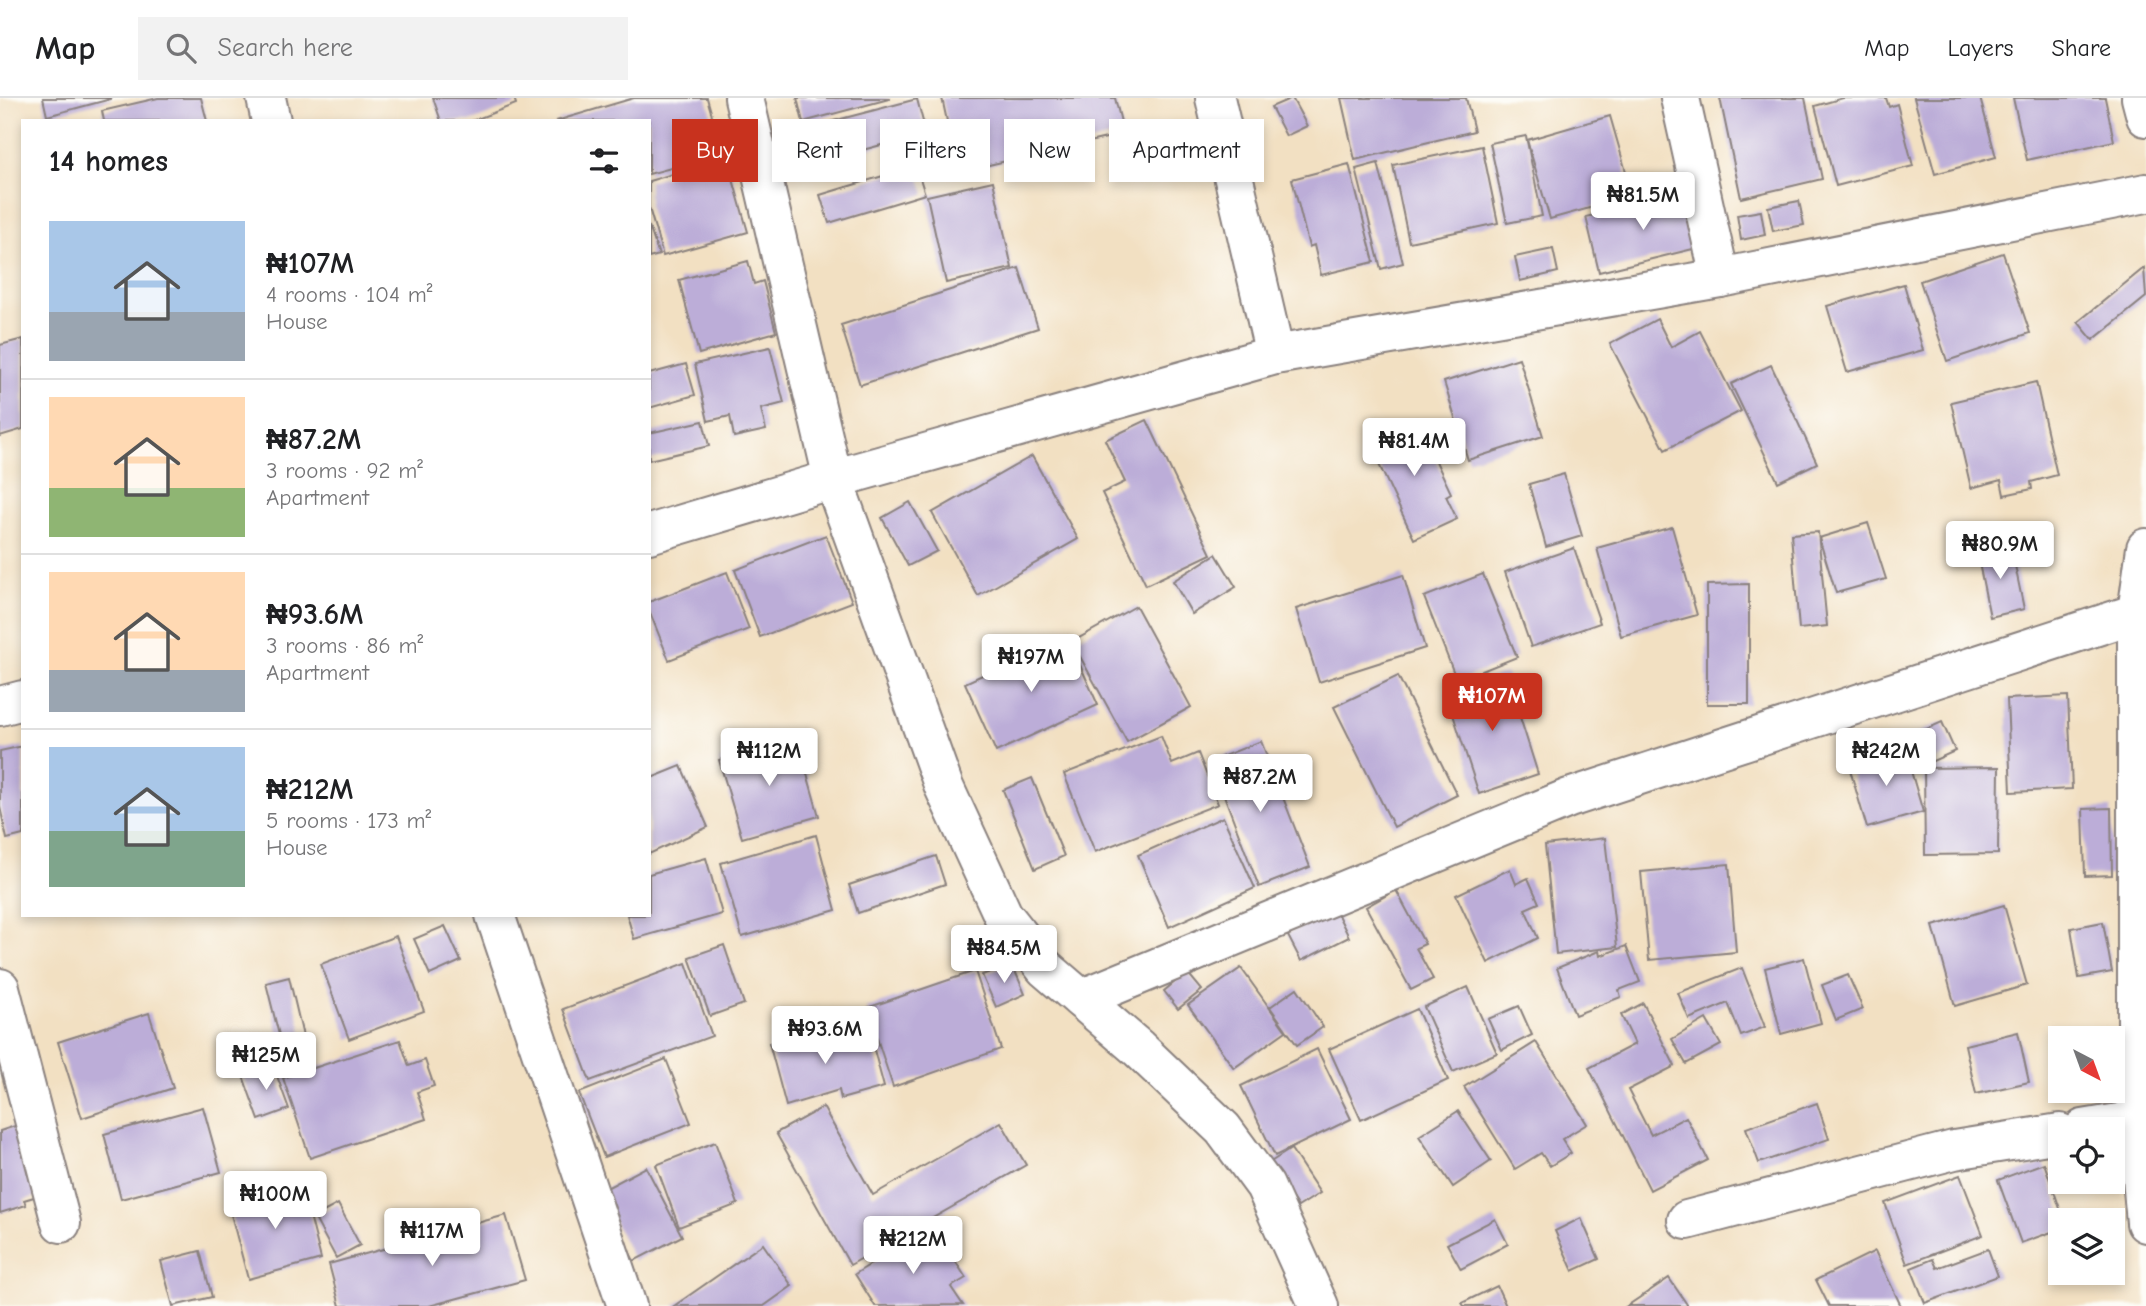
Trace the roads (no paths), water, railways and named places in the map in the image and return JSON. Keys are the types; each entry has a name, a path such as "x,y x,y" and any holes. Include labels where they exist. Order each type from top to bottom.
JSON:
{"street":[{"path":"266,98 271,119"},
{"path":"744,98 833,479 944,787 1003,915 1045,968 1139,1048 1223,1129 1265,1185 1320,1306"},
{"path":"1215,98 1275,355"},
{"path":"1680,98 1720,278"},
{"path":"2141,98 2146,117"},
{"path":"651,533 833,479 1275,355 1720,278 2146,193"},
{"path":"2146,548 2137,613 2137,1120 2146,1223"},
{"path":"1082,999 1569,798 2137,613"},
{"path":"0,706 21,701"},
{"path":"496,917 627,1306"},
{"path":"0,988 61,1223"},
{"path":"2125,1122 2137,1120"},
{"path":"1688,1220 1954,1150 2048,1135"}]}
